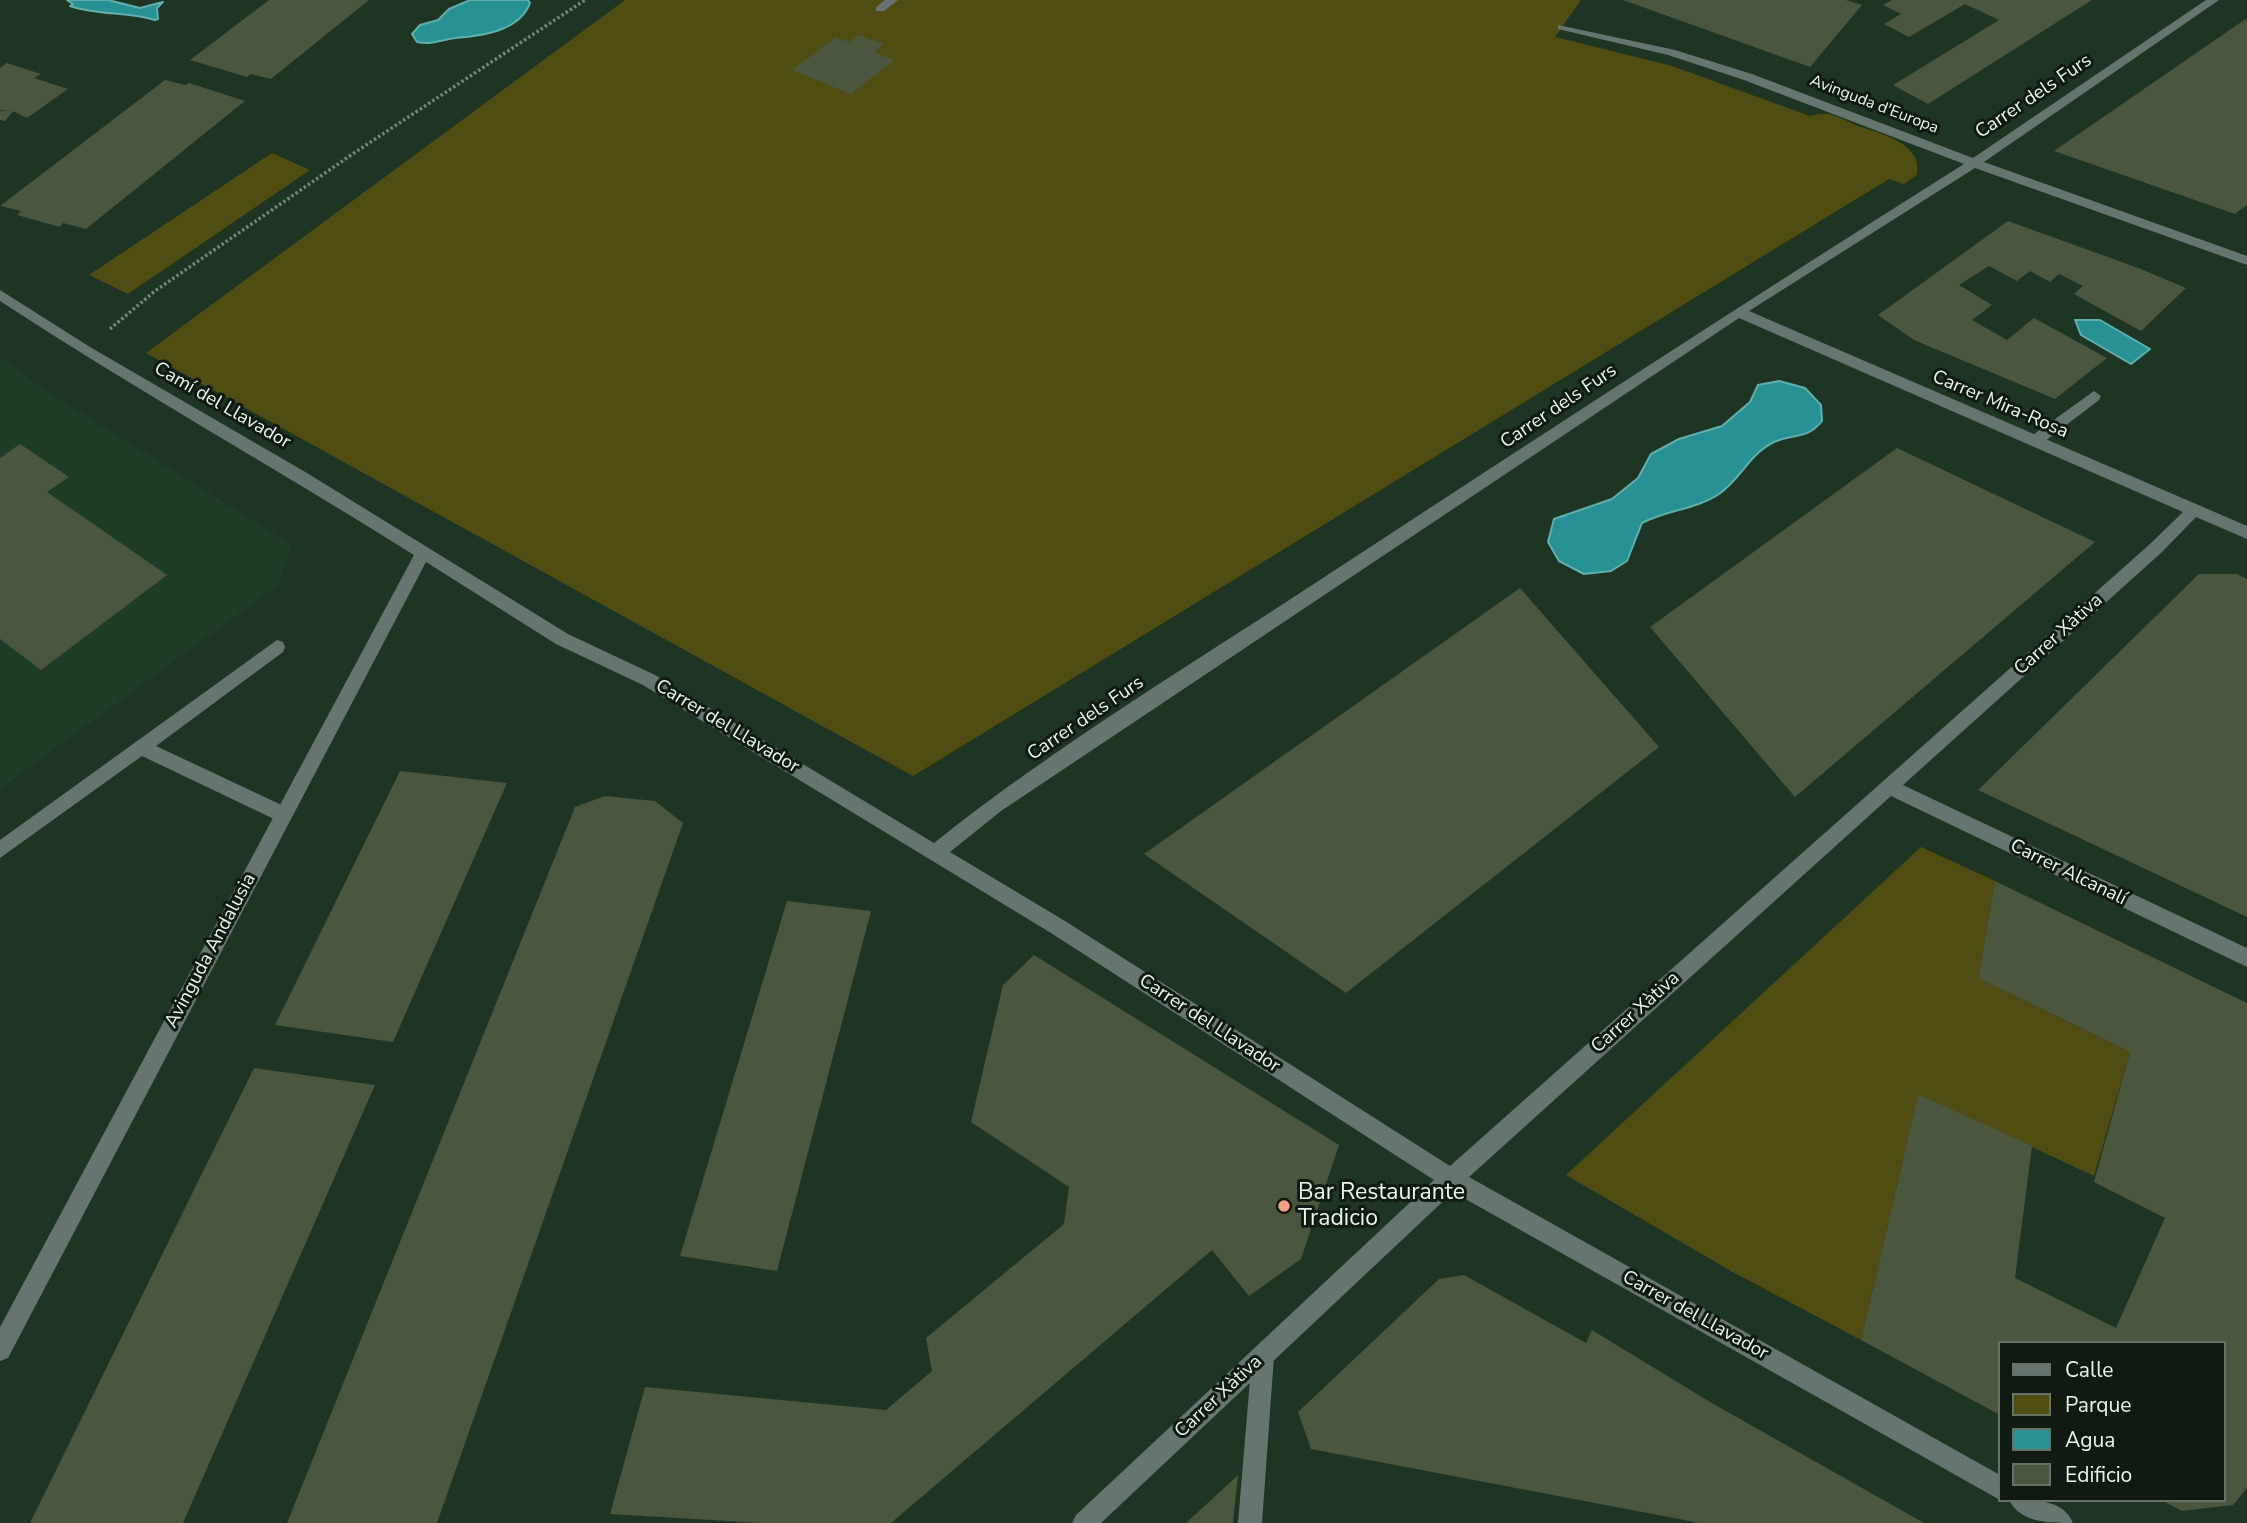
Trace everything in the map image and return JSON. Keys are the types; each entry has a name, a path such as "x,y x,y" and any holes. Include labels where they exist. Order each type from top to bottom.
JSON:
{"street":[{"path":"880,9 892,0"},
{"name":"Carrer dels Furs","path":"934,854 995,805 1738,312 1974,163 2213,0"},
{"name":"Avinguda d'Europa","path":"1562,27 1709,63 1820,102 1974,163 2247,261"},
{"name":"Camí del Llavador","path":"0,295 85,350 423,553"},
{"name":"Carrer Mira-Rosa","path":"1738,312 2247,533"},
{"path":"2035,441 2094,396"},
{"name":"Carrer Xàtiva","path":"1084,1523 1451,1179 2156,548 2194,510"},
{"name":"Carrer del Llavador","path":"423,553 562,639 672,694 934,854 1058,926 1451,1179 1998,1487"},
{"name":"Avinguda Andalusia","path":"0,1350 282,814 423,553"},
{"path":"0,850 277,647"},
{"path":"141,747 282,814"},
{"name":"Carrer Alcanalí","path":"1889,787 2247,958"},
{"path":"1250,1523 1263,1356"},
{"path":"2024,1502 2061,1523"}],"path":[{"path":"85,350 155,291 354,153 585,0"}],"shaded area":[{"path":"0,357 46,391 292,545 278,585 0,789"}],"green space":[{"path":"625,0 1581,0 1555,37 1672,66 1810,116 1824,114 1839,117 1888,137 1907,148 1914,155 1917,175 1904,184 1889,179 913,776 146,353"},
{"path":"272,153 310,170 128,294 89,275"},
{"path":"1921,847 1995,881 1978,978 2130,1052 2094,1176 1918,1094 1861,1340 1731,1271 1566,1175"}],"water":[{"path":"67,0 108,0 140,8 163,2 157,8 158,19 155,20 81,9 70,6 73,4"},
{"path":"470,0 528,0 530,3 518,20 499,30 432,43 417,42 412,34 420,25 438,20 449,9"},
{"path":"2075,320 2100,320 2150,349 2131,364 2081,335"},
{"path":"1779,381 1805,388 1821,405 1822,421 1816,427 1805,434 1781,439 1765,447 1727,488 1710,499 1642,523 1627,561 1611,571 1584,574 1559,561 1548,542 1554,519 1612,499 1638,478 1651,454 1679,439 1722,426 1750,402 1758,385"}],"building":[{"path":"269,0 369,0 271,79 250,74 247,77 190,60"},
{"path":"1623,0 1846,0 1862,5 1810,67"},
{"path":"1892,0 2092,0 1928,104 1893,85 1999,20 1965,4 1909,37 1884,24 1901,14 1883,5"},
{"path":"2247,18 2247,205 2235,214 2054,151"},
{"path":"859,35 884,44 874,52 894,60 851,94 792,70 836,37 849,42"},
{"path":"7,63 41,74 34,78 68,89 27,118 13,111 5,121 0,120 0,111 9,110 0,110 0,68"},
{"path":"165,80 186,85 189,83 245,101 86,229 63,223 60,227 17,215 21,211 0,206"},
{"path":"2008,221 2186,288 2141,331 2074,294 2083,286 2059,274 2050,282 2030,271 2017,281 1989,266 1959,285 1992,305 1972,320 2007,340 2034,318 2107,358 2055,399 1914,340 1878,315"},
{"path":"20,444 69,477 47,492 167,575 41,670 0,639 0,458"},
{"path":"1897,448 2095,542 1795,797 1650,627"},
{"path":"2199,574 2237,574 2247,579 2247,917 1978,790"},
{"path":"1520,588 1659,747 1346,993 1144,854"},
{"path":"400,771 507,783 393,1042 275,1025"},
{"path":"605,796 655,801 683,823 437,1523 287,1523 575,807"},
{"path":"1995,881 2247,1003 2247,1488 2233,1505 2182,1511 2165,1502 2226,1502 2226,1341 1998,1341 1998,1414 1861,1340 1918,1094 2032,1146 2015,1278 2116,1328 2165,1218 2094,1182 2130,1052 1978,978"},
{"path":"787,901 871,911 777,1271 680,1256"},
{"path":"1034,955 1339,1145 1301,1259 1249,1296 1212,1250 891,1523 761,1523 610,1514 645,1387 886,1410 932,1371 926,1338 1064,1224 1069,1187 971,1122 1003,985"},
{"path":"254,1068 375,1085 183,1523 30,1523"},
{"path":"1464,1275 1586,1343 1592,1330 1710,1402 1924,1523 1700,1523 1311,1449 1298,1412 1439,1279"},
{"path":"1238,1475 1233,1523 1186,1523"}],"place":[{"name":"Bar Restaurante Tradicio","path":"1284,1206"}]}
